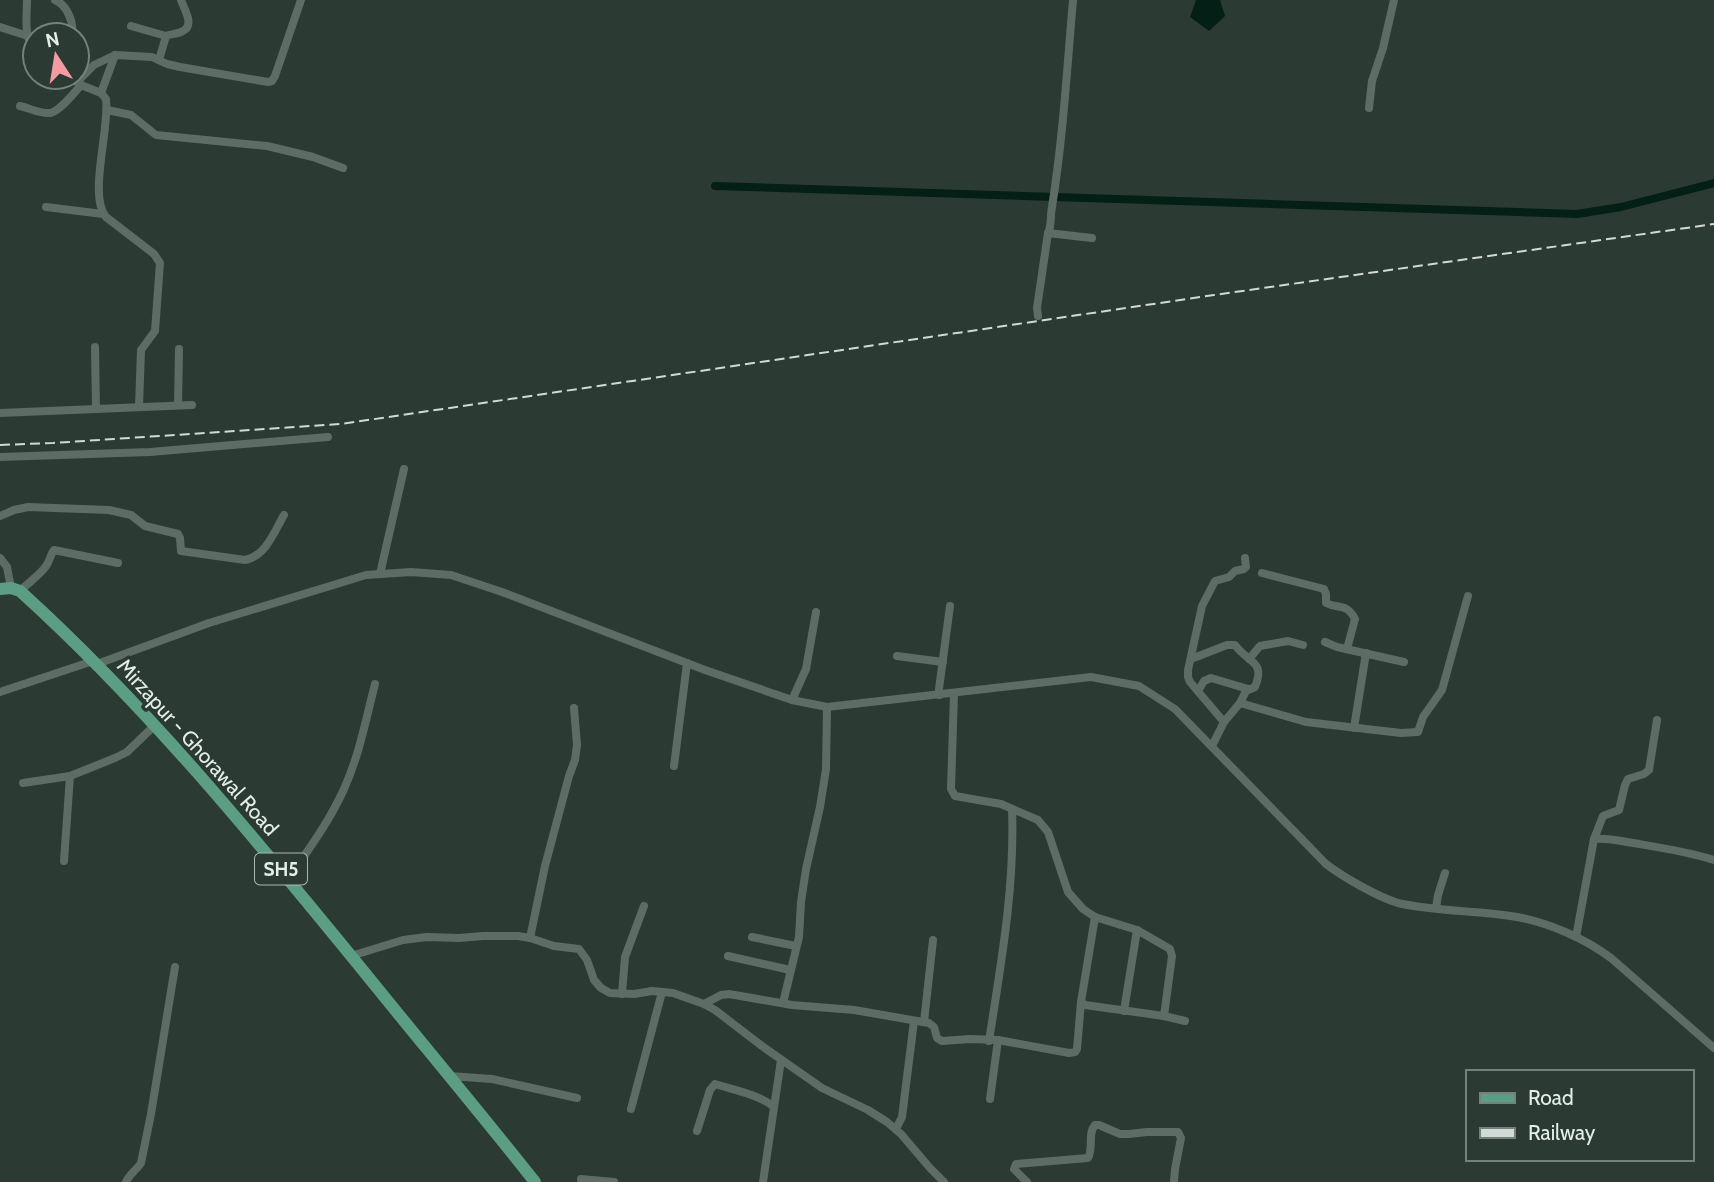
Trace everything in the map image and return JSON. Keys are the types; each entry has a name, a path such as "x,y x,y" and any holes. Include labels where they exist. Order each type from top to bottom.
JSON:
{"main road":[{"name":"Mirzapur - Ghorawal Road","path":"10,589 63,630 189,763 289,878 532,1180"}],"street":[{"path":"27,0 28,21"},
{"path":"55,0 67,9 71,21"},
{"path":"131,26 166,36 184,31 188,26 188,19 181,0"},
{"path":"91,68 115,55 152,57 180,67 272,81 301,0"},
{"path":"1038,316 1062,137 1073,0"},
{"path":"1369,108 1372,81 1394,0"},
{"path":"0,27 21,34"},
{"path":"159,60 166,36"},
{"path":"101,93 115,55"},
{"path":"91,89 106,99 99,194 103,214"},
{"path":"20,107 53,112 70,91"},
{"path":"107,110 131,115 156,135 267,146 313,157 343,168"},
{"path":"46,207 103,214 154,254 160,262 155,331 141,350 139,407"},
{"path":"1048,233 1092,238"},
{"path":"95,347 96,409"},
{"path":"178,405 179,349"},
{"path":"0,413 192,405"},
{"path":"0,457 175,450 328,437"},
{"path":"380,570 404,469"},
{"path":"0,516 28,507 109,510 131,515 145,526 178,534 181,551 245,560 262,552 284,515"},
{"path":"0,558 6,567 10,589 45,568 54,550 118,563"},
{"path":"1224,722 1188,677 1202,606 1215,581 1244,569 1245,558"},
{"path":"0,692 380,570 452,575 687,663 827,707 939,692 954,694 1091,677 1111,680 1139,686 1175,709 1326,864 1342,876 1395,902 1516,917 1577,934 1605,954 1714,1048"},
{"path":"1262,573 1324,589 1326,603 1345,607 1353,614 1355,619 1347,649"},
{"path":"1240,703 1296,720 1401,733 1418,732 1423,717 1442,690 1468,596"},
{"path":"939,692 950,606"},
{"path":"793,697 806,669 816,612"},
{"path":"1249,659 1260,646 1288,641 1303,645"},
{"path":"1325,642 1404,662"},
{"path":"1191,659 1230,644 1236,645 1257,665 1260,673 1255,687 1248,689 1211,678 1204,681 1198,691"},
{"path":"1353,728 1366,653"},
{"path":"898,656 943,662"},
{"path":"674,765 687,663"},
{"path":"289,878 323,829 345,787 375,684"},
{"path":"1212,746 1224,722 1248,689"},
{"path":"954,694 953,793 956,796 1001,804 1038,820 1048,832 1068,892 1083,909 1095,917 1138,930 1172,952 1164,1016"},
{"path":"783,1003 796,946 806,869 820,807 825,769 827,707"},
{"path":"530,938 545,866 575,760 577,745 574,708"},
{"path":"1577,934 1597,828 1603,816 1619,810 1628,779 1649,770 1657,720"},
{"path":"23,783 70,776 127,752 154,726"},
{"path":"64,861 70,776"},
{"path":"990,1099 993,1041 1008,908 1012,809"},
{"path":"1594,839 1639,844 1696,854 1714,860"},
{"path":"1436,908 1445,873"},
{"path":"622,994 625,957 644,906"},
{"path":"705,1004 721,995 729,994 854,1010 932,1025 939,1040 993,1041 1072,1053 1077,1049 1095,917"},
{"path":"1124,1011 1138,930"},
{"path":"351,956 412,938 427,937 503,935 579,949 598,985 610,993 673,993 705,1004 822,1088 874,1113 896,1129 944,1182"},
{"path":"752,937 796,946"},
{"path":"896,1129 902,1117 933,940"},
{"path":"728,956 790,970"},
{"path":"126,1182 141,1163 175,967"},
{"path":"631,1108 662,992"},
{"path":"1082,1002 1084,1005 1185,1021"},
{"path":"766,1181 773,1106 781,1060"},
{"path":"449,1076 492,1079 577,1098"},
{"path":"697,1131 710,1090 715,1084 745,1093 773,1106"},
{"path":"1027,1182 1014,1169 1016,1164 1088,1158 1091,1153 1091,1130 1095,1125 1129,1135 1178,1132 1181,1138 1174,1182"},
{"path":"582,1179 614,1182"}],"shaded area":[{"path":"1196,0 1220,0 1225,16 1209,31 1190,17"}],"waterway":[{"path":"715,186 1577,214 1621,207 1714,183"}],"railway":[{"path":"0,445 341,424 1714,224"}]}
